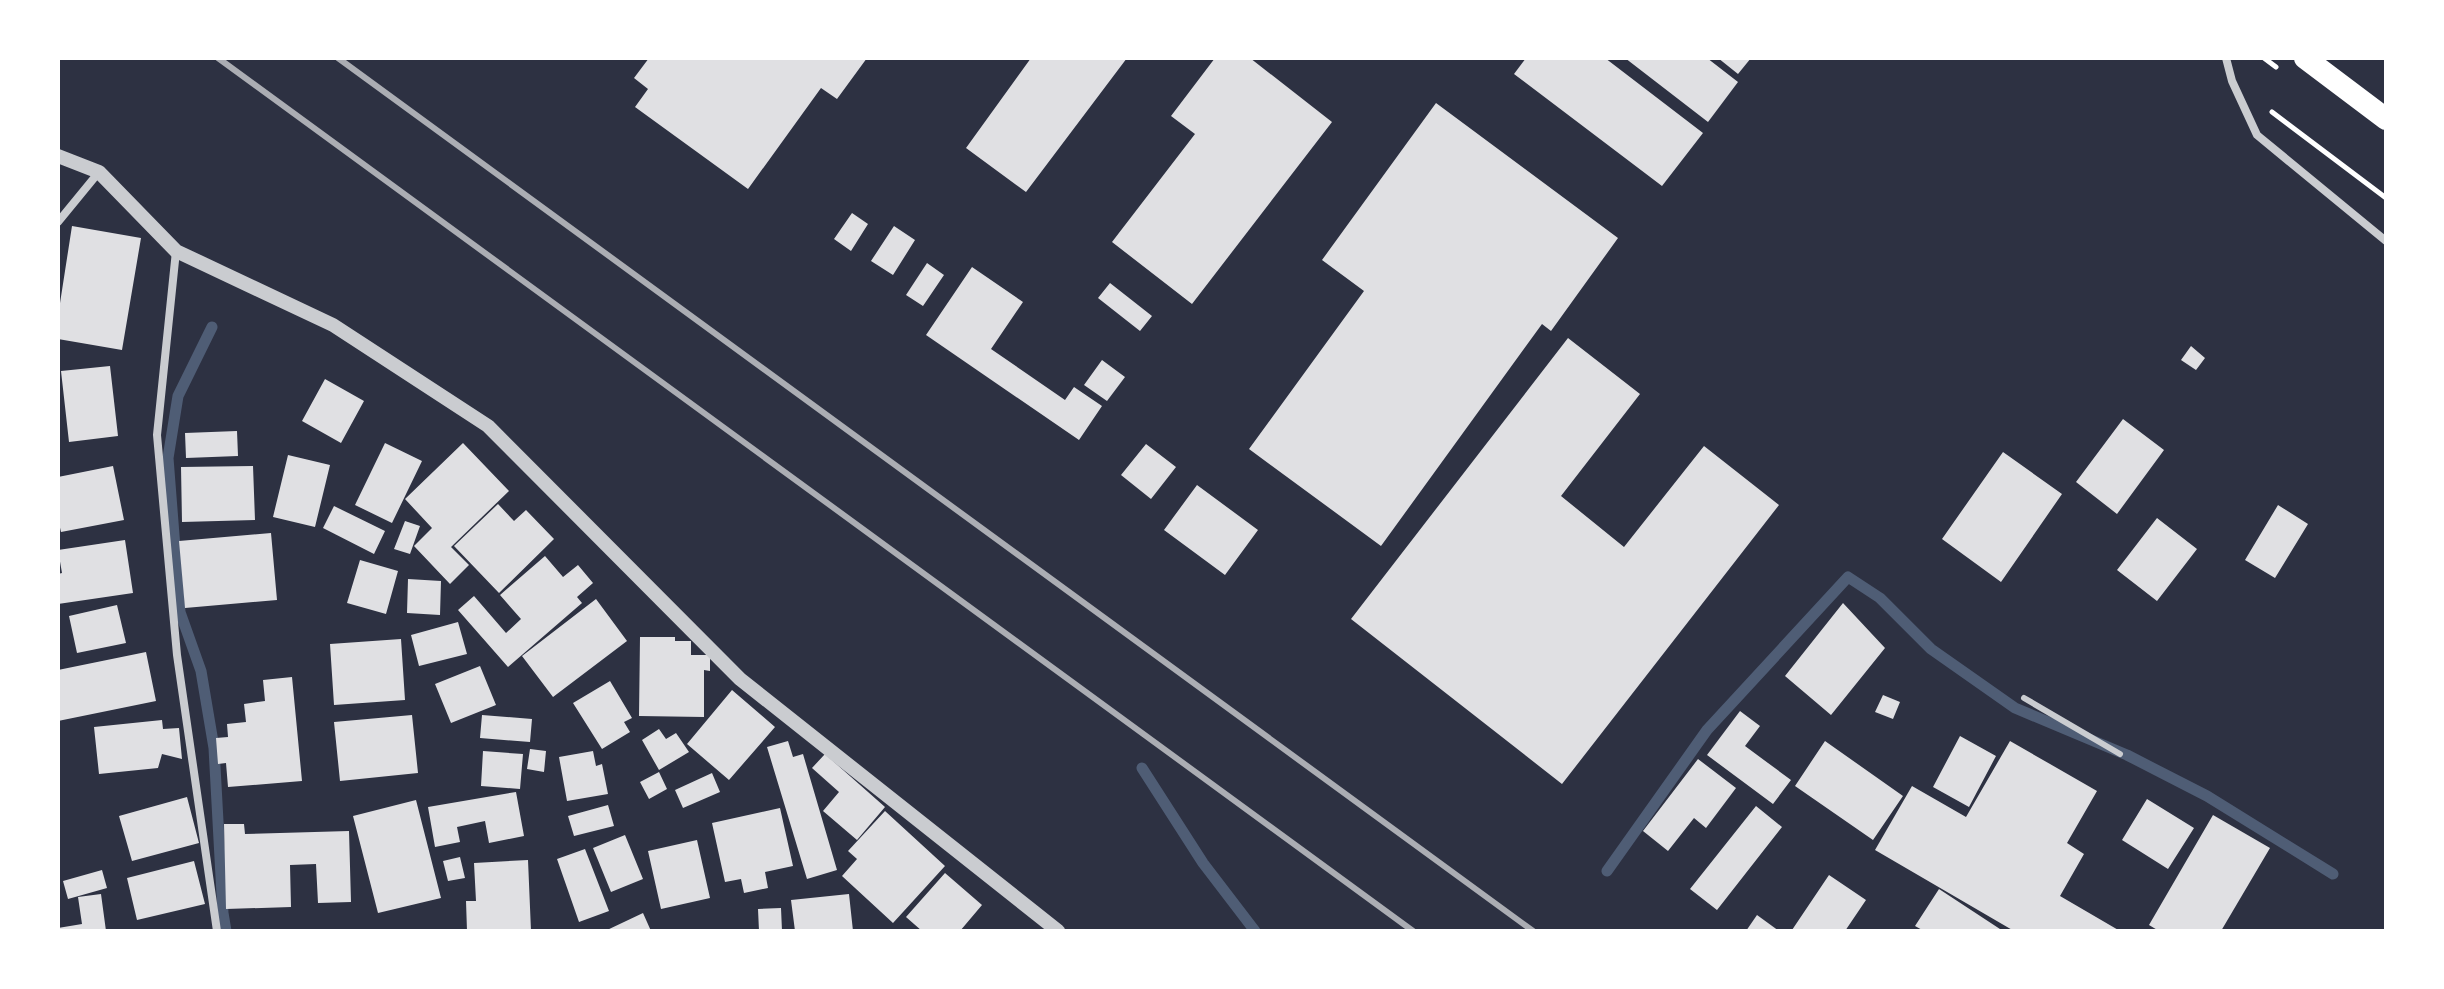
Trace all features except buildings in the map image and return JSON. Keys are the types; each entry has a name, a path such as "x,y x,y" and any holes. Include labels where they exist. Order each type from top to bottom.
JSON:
{"highway":[{"path":"2305,58 2386,119"}],"street":[{"path":"2226,58 2232,81 2257,135 2386,241"},
{"path":"58,156 99,172 176,251 333,325 488,426 740,679 1058,931"},
{"path":"58,222 99,172"},
{"path":"176,251 157,435 177,655 217,931"}],"lane":[{"path":"2024,698 2120,754"}],"path":[{"path":"2270,111 2386,198"}],"waterway":[{"path":"212,327 178,396 168,458 180,612 201,671 214,748 226,931"},
{"path":"1607,871 1707,730 1848,577 1880,598 1931,649 2015,708 2127,755 2207,796 2333,874"},
{"path":"1142,768 1203,863 1255,931"}],"railway":[{"path":"218,58 1413,931"},
{"path":"338,58 1533,931"}]}
